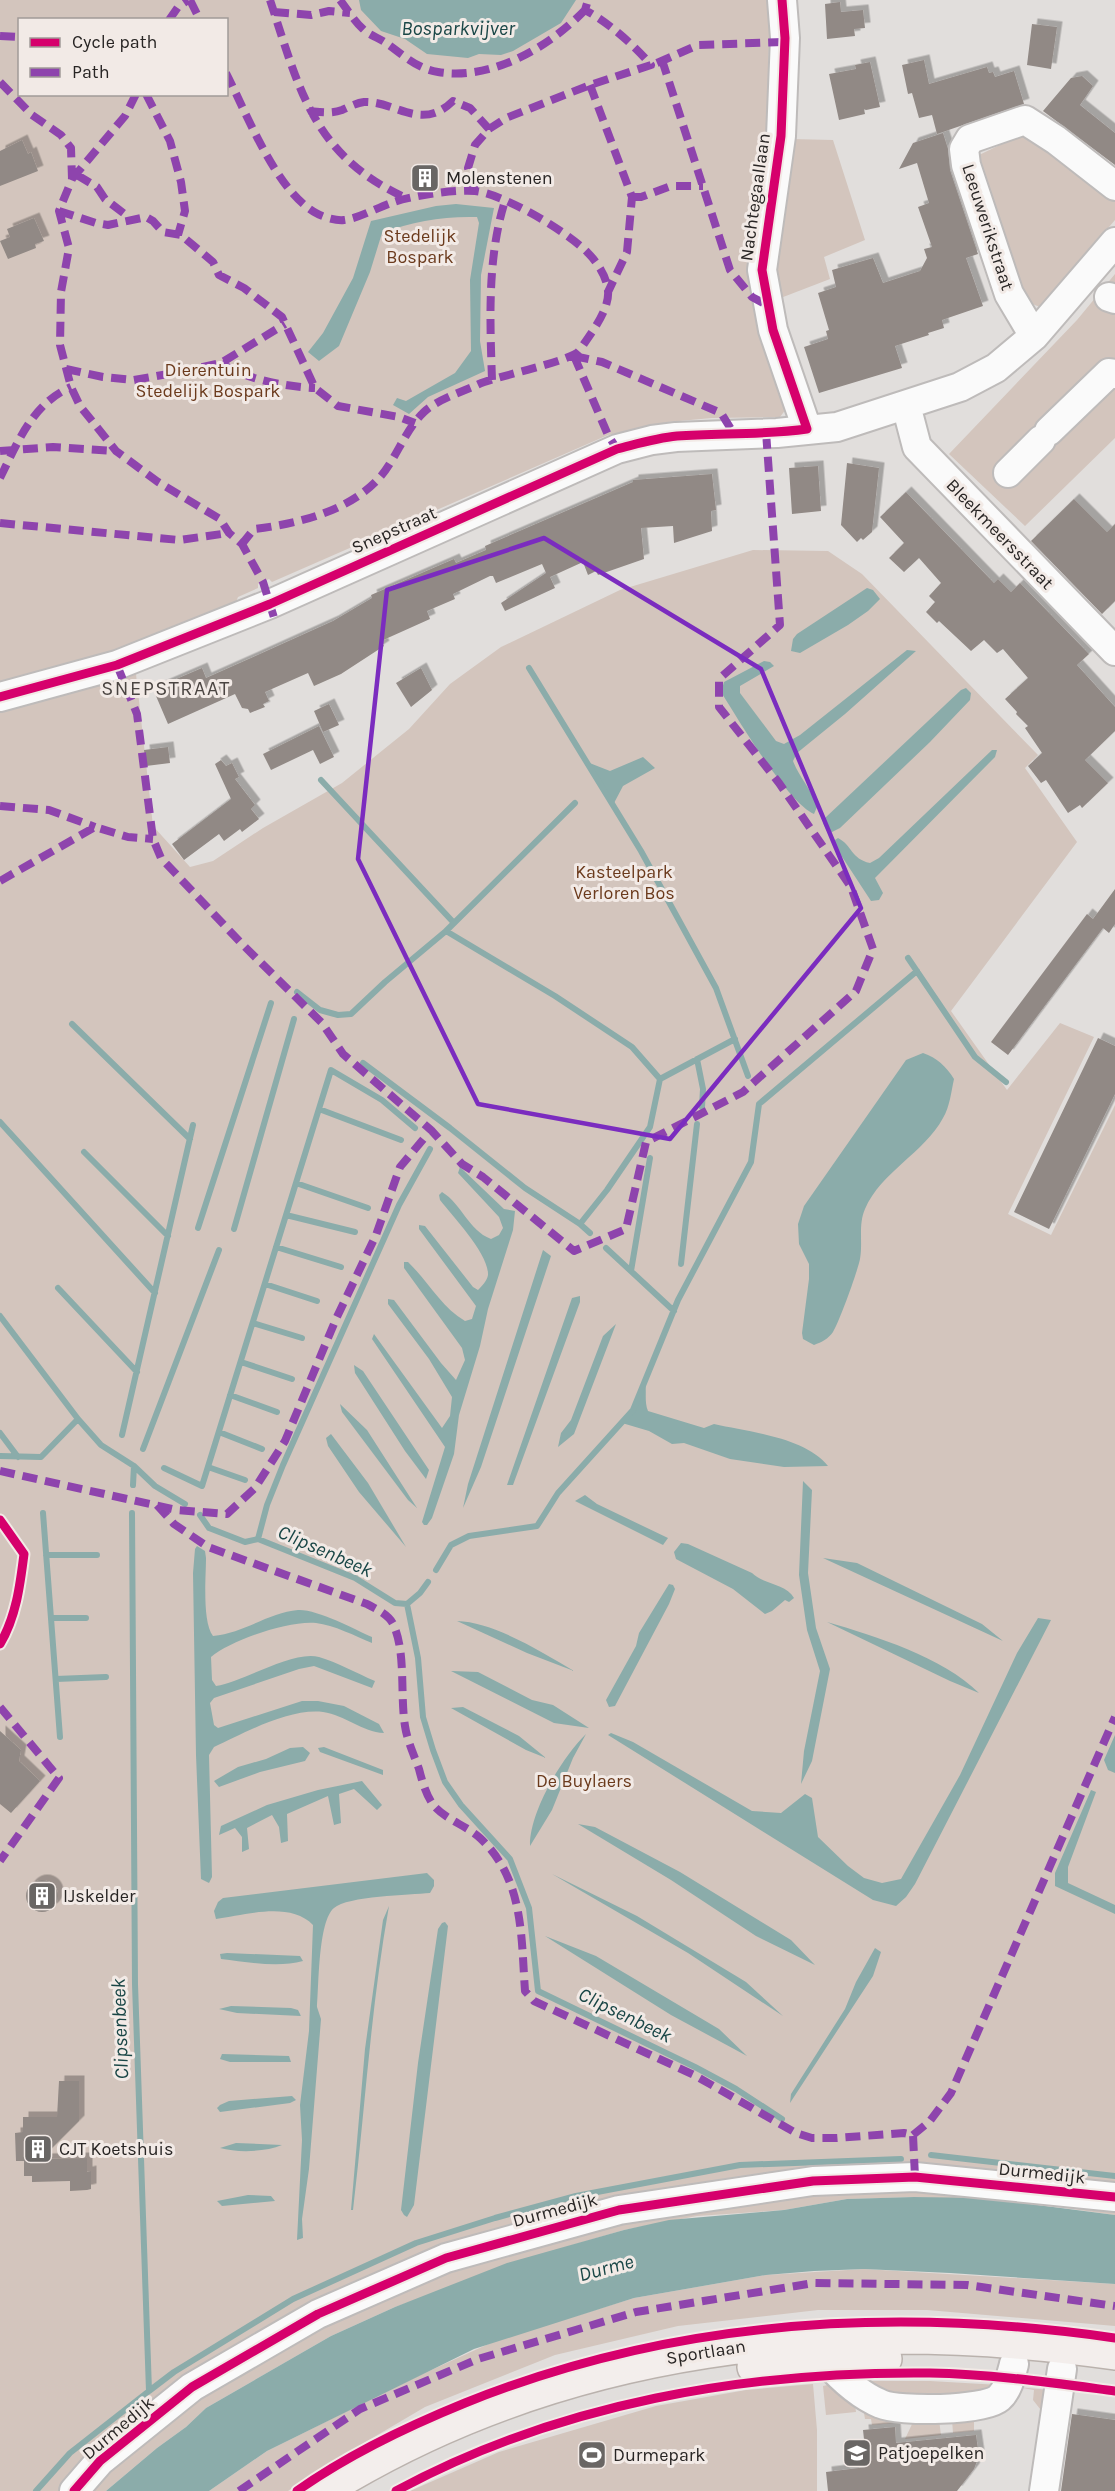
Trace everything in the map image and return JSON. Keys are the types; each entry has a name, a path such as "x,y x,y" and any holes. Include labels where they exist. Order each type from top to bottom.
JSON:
{"main road":[{"name":"Sportlaan","path":"323,2491 391,2453 475,2415 565,2383 625,2367 680,2356 776,2341 890,2336 997,2340 1115,2353"},
{"name":"Sportlaan","path":"366,2491 483,2435 579,2402 658,2382 708,2373 826,2361 924,2358 1062,2368 1115,2375"}],"street":[{"name":"Nachtegaallaan","path":"782,0 785,38 781,136 762,270 773,330 807,429"},
{"name":"Leeuwerikstraat","path":"1034,336 1009,294 966,165 964,149 970,139 1025,120 1056,140 1115,186"},
{"path":"906,405 960,387 987,373 1034,336 1115,242"},
{"path":"1008,474 1109,373 1115,374"},
{"name":"Snepstraat","path":"0,697 117,665 270,604 617,449 676,436 777,433 837,427 906,405"},
{"name":"Bleekmeersstraat","path":"906,405 917,447 1115,651"},
{"name":"Durmedijk","path":"74,2491 100,2461 192,2387 318,2314 446,2258 619,2210 813,2181 915,2177 1115,2197"},
{"path":"826,2361 854,2388 873,2400 896,2409 914,2410 993,2402 1006,2390 1014,2364"},
{"path":"1044,2491 1062,2368"}],"highlighted area":[{"path":"544,538 761,669 861,908 670,1139 478,1104 358,859 387,590"}],"green space":[{"name":"Stedelijk Bospark","path":"0,0 770,0 766,169 752,254 754,307 786,409 780,417 712,418 668,422 608,435 272,582 269,579 258,584 258,588 238,597 233,609 128,651 0,688"},
{"path":"1029,131 1115,202 1115,220 1040,307 1019,299 977,156"},
{"path":"791,139 833,140 865,240 824,257 830,279 778,299 773,274"},
{"path":"1115,274 1115,438 1025,526 949,454 1077,320"},
{"name":"De Buylaers","path":"753,550 828,551 862,574 1038,755 1025,768 1077,842 951,1011 1007,1090 1060,1023 1094,1037 1008,1214 1051,1235 1115,1105 1115,2215 1029,2203 914,2197 847,2199 784,2210 697,2216 624,2230 566,2247 395,2307 331,2336 206,2408 186,2427 106,2491 0,2491 0,706 136,674 153,826 190,867 213,861 263,828 342,783 409,729 450,684 501,647 620,590"},
{"path":"864,2269 1115,2284 1115,2326 927,2310 818,2310 678,2326 555,2355 425,2407 313,2473 288,2491 209,2491 267,2451 418,2376 495,2341 634,2298 766,2275"},
{"path":"855,2381 930,2381 1000,2385 997,2391 923,2403"},
{"path":"813,2384 817,2430 817,2491 410,2491 499,2452 656,2406 746,2390"},
{"path":"832,2384 855,2404 856,2412 826,2415 823,2386"},
{"path":"1017,2387 1050,2390 1048,2419 1033,2400 1034,2390"},
{"path":"870,2412 894,2419 894,2423 872,2425 871,2419 865,2419 864,2413"},
{"path":"974,2418 974,2431 953,2433 952,2420"},
{"path":"939,2420 941,2435 905,2439 913,2422"}],"water":[{"name":"Bosparkvijver","path":"359,0 576,0 561,23 513,51 501,55 479,54 468,58 427,54 405,39 381,31 361,10"},
{"path":"456,204 494,208 481,275 480,341 485,371 428,397 409,414 393,405 397,398 406,401 455,373 471,351 470,280 479,223 477,217 429,220 382,233 370,272 339,346 319,361 308,352 323,333 353,278 371,221 436,206"},
{"path":"867,588 873,590 880,599 868,611 800,653 791,651 793,639 797,634"},
{"path":"907,650 916,651 797,753 793,761 815,801 817,807 814,814 790,794 777,777 721,692 724,682 764,661 770,662 774,666 740,686 740,693 776,741 784,744 800,735"},
{"path":"966,688 971,693 970,700 930,742 840,828 832,832 827,831 823,823 825,818 961,690"},
{"path":"992,750 997,750 995,757 875,878 883,893 879,900 871,901 835,846 835,840 838,838 843,841 855,855 864,861 870,863 879,858"},
{"path":"643,757 655,768 623,786 613,805 587,762 610,771"},
{"path":"923,1053 941,1063 954,1079 947,1109 925,1142 881,1184 872,1196 863,1215 860,1259 844,1308 831,1334 814,1345 803,1339 802,1333 809,1279 809,1264 799,1244 798,1224 804,1206 906,1060"},
{"path":"460,1167 504,1209 515,1211 513,1230 488,1309 480,1346 459,1415 454,1454 432,1518 427,1525 424,1525 422,1522 445,1447 372,1339 374,1334 442,1428 450,1416 452,1397 429,1359 388,1304 388,1299 394,1300 456,1380 465,1360 462,1348 404,1268 404,1262 408,1262 456,1315 465,1321 472,1319 476,1306 419,1229 419,1225 425,1226 473,1287 478,1290 488,1275 487,1266 477,1247 440,1200 439,1195 442,1192 449,1197 476,1230 483,1235 491,1239 499,1235 503,1228 499,1217 458,1173"},
{"path":"543,1250 551,1256 481,1467 463,1508 468,1484"},
{"path":"580,1296 580,1302 513,1485 507,1485 572,1298"},
{"path":"616,1324 574,1434 558,1447 561,1433 571,1420 603,1336"},
{"path":"354,1365 363,1371 429,1470 426,1479 405,1451 355,1373"},
{"path":"645,1381 648,1411 704,1428 714,1424 776,1437 805,1448 828,1466 784,1467 730,1459 684,1443 672,1444 649,1431 622,1423 633,1410"},
{"path":"340,1404 367,1430 417,1508 408,1500 342,1412"},
{"path":"331,1434 368,1483 406,1547 359,1492 328,1446 326,1438"},
{"path":"803,1481 812,1490 808,1573 816,1628 830,1669 812,1761 801,1784 804,1751 820,1671 807,1630 799,1575"},
{"path":"585,1495 597,1504 668,1538 663,1545 575,1501"},
{"path":"681,1543 688,1544 752,1573 762,1580 786,1589 794,1598 789,1602 785,1600 765,1614 733,1589 676,1559 674,1552"},
{"path":"197,1546 205,1551 207,1621 213,1636 235,1631 277,1614 298,1610 325,1616 372,1637 372,1643 330,1626 305,1623 261,1632 232,1644 211,1657 212,1680 216,1686 283,1662 308,1656 326,1659 375,1681 372,1688 314,1666 299,1669 214,1698 210,1703 214,1725 218,1728 302,1701 318,1701 344,1706 379,1724 384,1733 368,1730 339,1716 310,1712 267,1723 214,1747 209,1755 212,1877 209,1883 201,1879 196,1755 193,1573"},
{"path":"823,1558 857,1563 982,1624 1003,1641"},
{"path":"669,1584 675,1589 669,1604 615,1706 609,1707 606,1700 636,1646 639,1633"},
{"path":"1038,1618 1051,1620 915,1884 896,1906 873,1900 608,1735 611,1733 633,1742 752,1811 781,1813 805,1794 812,1798 818,1837 848,1866 864,1878 882,1883 901,1879 960,1775 1017,1653"},
{"path":"457,1621 502,1632 574,1671 527,1653"},
{"path":"827,1622 887,1641 928,1658 964,1680 979,1693 950,1681"},
{"path":"451,1671 478,1672 532,1700 553,1705 589,1728 554,1723"},
{"path":"463,1707 519,1736 546,1758 526,1750 451,1708"},
{"path":"586,1734 573,1758 552,1810 530,1846 535,1818 549,1786 557,1771"},
{"path":"1115,1735 1115,1773 1108,1770 1104,1760"},
{"path":"303,1747 310,1753 305,1761 260,1772 219,1787 214,1781 238,1767 266,1759 290,1748"},
{"path":"324,1747 383,1770 383,1775 320,1752 318,1748"},
{"path":"362,1781 382,1805 377,1810 354,1789 339,1794 341,1823 334,1825 328,1796 287,1814 288,1841 281,1843 279,1827 272,1815 247,1828 249,1849 242,1852 242,1837 235,1828 219,1835 221,1826 267,1805 318,1790"},
{"path":"1091,1790 1096,1792 1068,1867 1068,1883 1115,1905 1115,1914 1055,1886 1055,1873"},
{"path":"578,1824 595,1827 680,1872 791,1940 815,1965 756,1936 671,1880"},
{"path":"427,1873 434,1880 430,1893 394,1895 341,1904 334,1908 325,1926 319,1970 317,2007 321,2019 309,2169 302,2219 303,2238 297,2240 302,2140 300,2105 309,2031 313,1925 292,1913 253,1913 216,1919 214,1911 218,1902 223,1898"},
{"path":"552,1874 637,1916 746,1982 783,2016 688,1953"},
{"path":"389,1906 377,1981 353,2210 351,2210 365,2049 383,1920"},
{"path":"445,1922 448,1926 414,2205 407,2217 401,2210 418,2063 438,1929"},
{"path":"545,1936 596,1956 719,2029 747,2056 671,2015"},
{"path":"875,1948 881,1952 873,1976 790,2103 791,2094 845,2009 856,1982"},
{"path":"220,1954 300,1956 303,1961 273,1964 221,1959"},
{"path":"231,2006 291,2008 298,2010 301,2016 237,2013 219,2009"},
{"path":"222,2054 289,2056 291,2062 230,2062 220,2059"},
{"path":"292,2096 296,2100 290,2103 220,2112 217,2108 229,2101"},
{"path":"236,2143 282,2145 251,2151 220,2148"},
{"path":"248,2195 271,2196 275,2201 222,2206 217,2201"},
{"name":"Durme","path":"984,2198 1115,2215 1115,2284 864,2269 766,2275 634,2298 474,2349 267,2451 209,2491 106,2491 186,2427 206,2408 331,2336 395,2307 507,2263 624,2230 669,2220 784,2210 847,2199"}],"building":[{"path":"840,2 841,12 863,10 865,28 854,29 855,36 827,39 825,4"},
{"path":"1032,24 1057,27 1051,69 1027,65"},
{"path":"924,60 929,84 987,67 989,73 993,72 995,77 1014,71 1024,104 937,134 932,115 919,118 912,93 908,94 902,65"},
{"path":"870,62 880,107 864,109 865,114 839,120 829,74 856,69 855,65"},
{"path":"1082,76 1093,86 1080,105 1115,133 1115,165 1043,111 1071,78"},
{"path":"943,133 948,149 950,170 978,254 966,258 983,306 942,320 944,328 895,346 902,368 819,393 804,347 828,339 826,331 829,330 818,293 836,287 832,270 873,258 883,283 920,271 927,258 924,249 932,247 918,207 929,203 917,163 899,169 913,143"},
{"path":"22,140 28,154 31,152 38,171 0,186 0,151"},
{"path":"34,218 44,241 35,244 36,248 8,259 0,241 10,237 7,229"},
{"path":"847,463 879,468 872,532 857,542 841,525"},
{"path":"818,466 821,511 792,514 789,468"},
{"path":"712,474 716,510 711,511 712,531 674,543 673,526 641,528 644,559 598,575 596,571 588,575 583,562 550,577 555,588 505,611 501,603 546,573 542,564 496,583 493,576 490,576 453,594 455,599 427,611 430,619 381,641 384,646 341,674 314,686 308,673 265,692 269,701 263,704 265,707 250,713 248,709 242,708 235,694 168,724 153,689 202,668 206,678 333,621 372,598 371,595 454,559 456,563 486,550 485,546 633,482 633,480"},
{"path":"906,492 994,583 998,579 1011,592 1020,583 1089,654 1077,665 1115,707 1115,731 1085,760 1108,783 1082,808 1080,805 1068,813 1046,780 1041,783 1028,766 1042,753 1025,728 1028,726 1005,699 1028,678 1003,649 997,653 984,640 971,651 926,612 935,602 929,596 941,583 919,558 904,572 889,558 904,543 880,517"},
{"path":"1074,499 1107,532 1115,524 1115,601 1102,614 1031,541"},
{"path":"421,668 432,690 411,707 396,683"},
{"path":"329,704 339,725 323,732 314,711"},
{"path":"319,726 334,757 320,764 313,750 271,770 263,754"},
{"path":"168,747 170,763 146,766 144,750"},
{"path":"221,760 226,766 232,763 239,777 235,779 255,805 251,809 259,819 242,832 240,829 224,841 219,834 184,860 172,844 231,799 215,764"},
{"path":"1115,889 1115,924 1109,933 1103,928 1008,1055 991,1042 1087,914 1093,919"},
{"path":"1098,1038 1115,1046 1115,1094 1049,1229 1014,1212"},
{"path":"0,1731 21,1750 19,1761 40,1781 11,1813 0,1804"},
{"name":"IJskelder","path":"42,1880 53,1885 58,1896 53,1907 42,1912 31,1907 26,1896 31,1885"},
{"name":"CJT Koetshuis","path":"59,2081 79,2081 79,2121 41,2159 87,2158 87,2172 91,2171 91,2189 70,2191 70,2181 32,2182 32,2176 24,2176 24,2161 16,2161 15,2133 23,2132 23,2117 57,2117"},
{"path":"1072,2414 1115,2420 1115,2491 1061,2491"},
{"path":"895,2427 896,2443 976,2435 979,2456 974,2469 957,2491 828,2491 826,2472 867,2467 863,2430"}],"waterway":[{"path":"529,668 641,851 716,988 748,1076"},
{"path":"321,780 454,923"},
{"path":"575,803 446,931 555,996 632,1047 660,1079 650,1127 607,1190 580,1224 590,1233"},
{"path":"297,992 320,1010 338,1015 351,1014 446,931"},
{"path":"908,958 975,1057 1006,1082"},
{"path":"436,1570 451,1545 469,1536 537,1526 558,1493 633,1410 678,1300 751,1162 759,1104 917,971"},
{"path":"198,1228 271,1003"},
{"path":"234,1229 294,1019"},
{"path":"72,1024 190,1139"},
{"path":"660,1079 735,1039"},
{"path":"697,1059 703,1089 702,1107"},
{"path":"363,1063 525,1188 580,1224"},
{"path":"164,1468 202,1486 331,1070 382,1100 415,1128"},
{"path":"319,1109 401,1140"},
{"path":"0,1122 155,1293"},
{"path":"681,1264 697,1124"},
{"path":"122,1435 193,1125"},
{"path":"258,1539 267,1505 283,1465 399,1205 430,1149"},
{"path":"84,1152 168,1236"},
{"path":"631,1271 650,1158"},
{"path":"296,1183 368,1208"},
{"path":"286,1215 355,1232"},
{"path":"276,1247 341,1267"},
{"path":"606,1248 674,1311"},
{"path":"143,1449 219,1250"},
{"path":"265,1284 317,1301"},
{"path":"58,1288 137,1372"},
{"path":"0,1316 78,1419"},
{"path":"253,1323 302,1338"},
{"path":"241,1362 292,1379"},
{"path":"230,1395 277,1412"},
{"name":"Clipsenbeek","path":"0,1456 41,1457 78,1419 101,1445 134,1466 133,1485"},
{"path":"219,1432 262,1449"},
{"path":"0,1433 18,1457"},
{"name":"Clipsenbeek","path":"134,1466 155,1486 185,1504"},
{"path":"208,1467 245,1480"},
{"path":"43,1513 60,1737"},
{"name":"Clipsenbeek","path":"36,2491 70,2453 149,2391 135,1984 132,1513"},
{"name":"Clipsenbeek","path":"200,1515 209,1528 245,1542 258,1539 355,1578 395,1603 407,1604 420,1593 428,1582"},
{"path":"46,1555 97,1555"},
{"name":"Clipsenbeek","path":"407,1604 418,1658 423,1717 433,1750 445,1782 461,1805 510,1859 529,1908 538,1991 695,2067 736,2089 782,2119"},
{"path":"51,1618 86,1618"},
{"path":"56,1679 106,1677"},
{"path":"931,2155 1115,2176"},
{"path":"149,2391 174,2372 293,2299 416,2243 495,2218 576,2196 740,2165 901,2159"}],"marked path":[{"path":"170,18 178,7 188,0"},
{"path":"190,0 199,18"},
{"path":"270,0 302,92 330,141 351,163 376,182 408,199"},
{"path":"340,0 365,31 410,60 430,70 458,73 479,71 518,58 554,37 585,10"},
{"path":"475,191 468,168 475,145 489,129 506,118 590,85 651,65 621,35 585,10 588,0"},
{"path":"274,12 311,15 329,11 350,13"},
{"path":"0,36 18,37"},
{"path":"657,63 698,45 785,42"},
{"path":"662,60 730,270 752,297 767,305"},
{"path":"228,77 275,170 288,188 316,213 344,220 394,202 422,195 467,191 487,194 535,215 579,244 598,265 606,280 608,291 606,306 579,351 549,364 479,384 436,403 417,419 387,469 369,488 339,507 322,514 288,524 254,529 242,544"},
{"path":"0,82 32,115 61,135 71,148 72,179 59,211 69,248 61,292 60,345 71,387 80,406 116,451 158,482 220,519 229,533 242,544 263,582 276,624"},
{"path":"590,85 632,197 627,252 608,292"},
{"path":"72,179 125,116 135,96"},
{"path":"147,96 170,141 181,182 185,211 178,235"},
{"path":"309,111 334,112 364,102 419,115 441,110 453,101 470,108 489,129"},
{"path":"77,175 97,187 105,199 126,215 127,219"},
{"path":"632,197 641,197 671,186 703,186"},
{"path":"492,380 490,312 492,267 505,201"},
{"path":"59,211 108,225 146,217 163,232 181,235 213,262 219,275 244,288 282,317 315,388 338,406 399,417 415,423"},
{"path":"66,369 103,377 134,380 179,372 221,363 285,324"},
{"path":"574,356 602,362 721,413 734,434"},
{"path":"574,356 608,435 617,449"},
{"path":"221,363 241,374 266,381 315,388"},
{"path":"0,478 20,438 36,414 57,394 71,387"},
{"path":"0,1471 177,1510 227,1514 255,1488 285,1441 336,1319 376,1235 400,1167 431,1130 462,1164 483,1177 574,1251 626,1229 646,1142 743,1092 856,991 873,949 851,887 779,783 719,707 719,679 780,625 766,432"},
{"path":"0,451 53,447 116,451"},
{"path":"0,523 179,540 229,533"},
{"path":"117,665 137,714 153,839 161,858 241,943 322,1023 343,1054 431,1130"},
{"path":"0,806 49,810 95,827"},
{"path":"0,881 95,827 128,837 153,839"},
{"path":"157,1505 174,1524 208,1547 367,1604 392,1622 400,1649 406,1731 425,1789 435,1807 480,1838 505,1871 518,1909 525,1991 534,2001 694,2075 796,2133 812,2138 904,2133 913,2135 915,2177"},
{"path":"0,1707 59,1778 0,1861"},
{"path":"913,2135 930,2121 951,2093 1115,1717"},
{"path":"239,2491 360,2409 478,2359 636,2312 814,2283 967,2285 1115,2306"}],"cycle path":[{"path":"0,697 117,665 270,604 617,449 677,436 807,429 773,330 762,270 781,136 785,38 782,0"},
{"path":"0,1520 24,1554 14,1612 0,1644"},
{"path":"74,2491 100,2461 192,2387 318,2314 446,2258 619,2210 813,2181 915,2177 1115,2197"},
{"path":"297,2491 378,2442 465,2403 544,2375 624,2353 704,2337 785,2327 867,2322 949,2323 1032,2328 1115,2338"},
{"path":"396,2491 458,2461 522,2435 588,2414 655,2398 723,2386 792,2378 930,2373 1000,2377 1115,2391"}],"place":[{"name":"Molenstenen","path":"425,178"},
{"name":"IJskelder","path":"42,1896"},
{"name":"CJT Koetshuis","path":"38,2149"},
{"name":"Patjoepelken","path":"857,2453"},
{"name":"Durmepark","path":"592,2455"}],"district":[{"name":"SNEPSTRAAT","path":"166,688"}],"park label":[{"name":"Dierentuin Stedelijk Bospark","path":"208,380"},
{"name":"Kasteelpark Verloren Bos","path":"624,882"}]}
